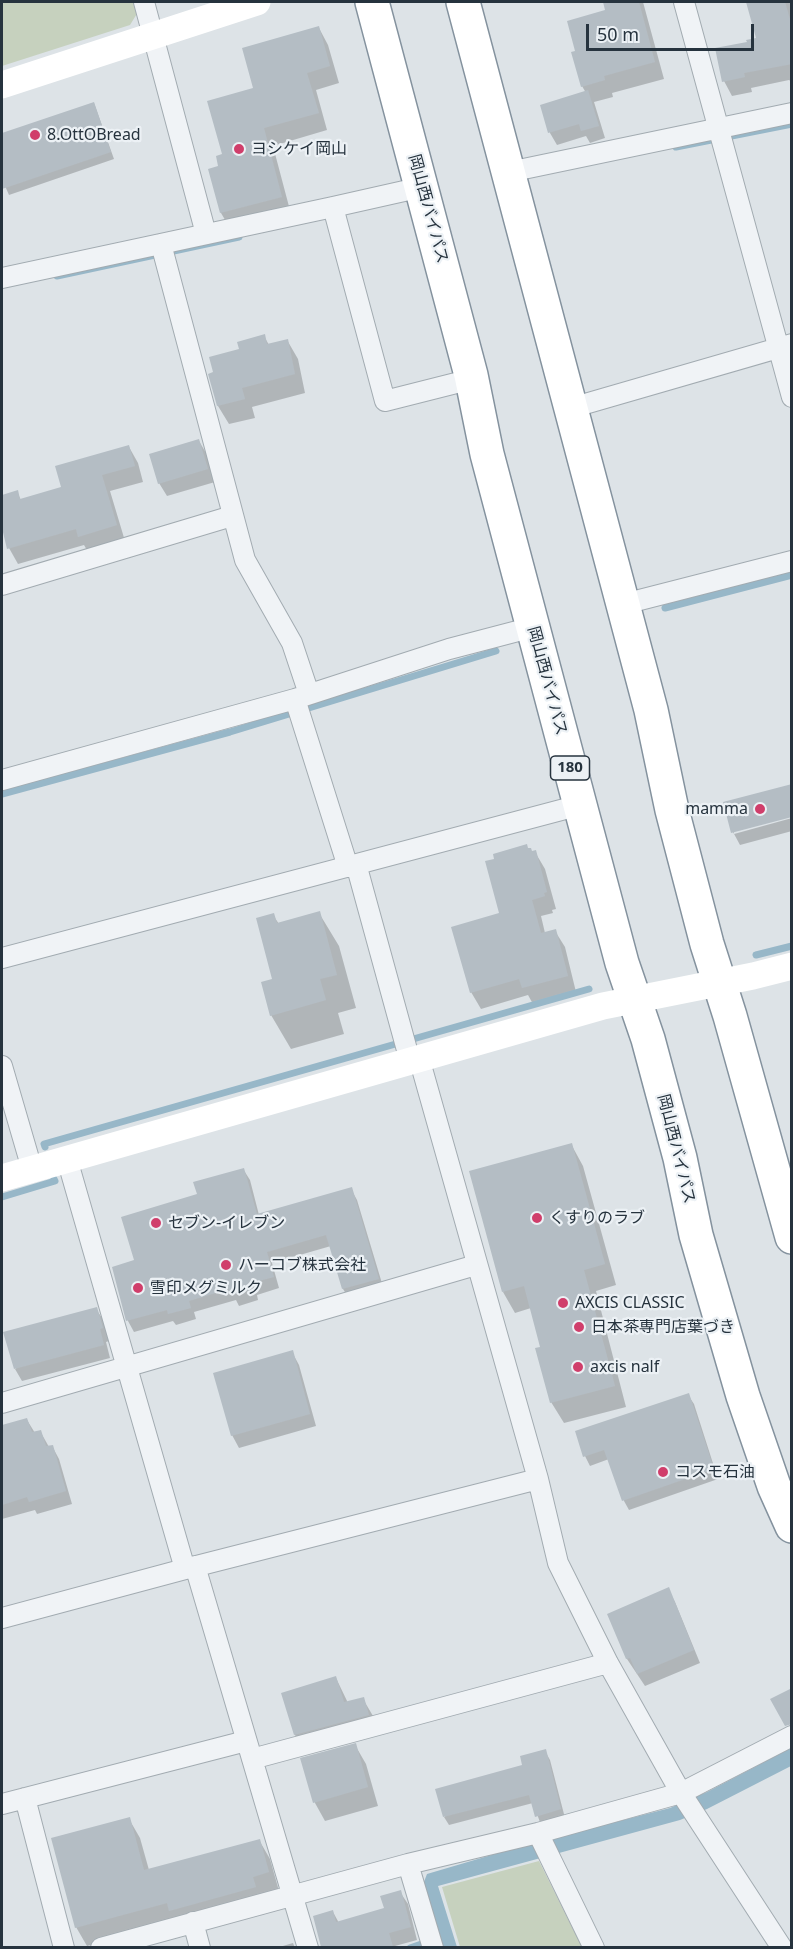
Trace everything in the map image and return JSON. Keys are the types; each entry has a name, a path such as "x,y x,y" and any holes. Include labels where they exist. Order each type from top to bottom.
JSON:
{"highway":[{"name":"岡山西バイパス","path":"372,2 472,379 488,454 622,963 648,1039 677,1147 696,1235 743,1396 774,1486 792,1526"},
{"path":"463,2 624,604 651,710 672,810 720,982 786,1196 792,1237"}],"street":[{"path":"144,2 206,234"},
{"path":"2,85 257,2"},
{"path":"684,2 720,134 785,346 792,397"},
{"path":"509,172 720,134 792,112"},
{"path":"2,278 163,250 206,234 335,214 422,187"},
{"path":"335,214 385,401 472,379"},
{"path":"163,250 245,560 292,643 300,704 476,1265 538,1479 558,1563 608,1663 686,1801 782,1947"},
{"path":"571,408 785,346"},
{"path":"2,585 232,516"},
{"path":"624,604 792,561"},
{"path":"2,780 300,704 449,649 533,627"},
{"path":"2,958 580,805"},
{"path":"2,1178 409,1050 792,966"},
{"path":"2,1066 32,1169"},
{"path":"67,1159 126,1368 249,1750 308,1947"},
{"path":"2,1403 476,1265"},
{"path":"2,1618 190,1567 538,1479"},
{"path":"2,1804 249,1750 608,1663"},
{"path":"101,1947 408,1864 544,1844 686,1801 792,1736"},
{"path":"25,1798 64,1947"},
{"path":"544,1844 594,1947"},
{"path":"408,1864 432,1943"},
{"path":"193,1922 200,1947"}],"green space":[{"path":"2,2 136,2 138,12 130,25 2,66"},
{"path":"539,1861 582,1947 460,1947 442,1887"}],"water":[{"path":"791,1748 791,1766 707,1809 680,1820 438,1886 457,1947 441,1947 422,1887 427,1874 522,1846 670,1808 707,1792"}],"building":[{"path":"603,2 639,2 655,62 604,76 605,80 581,87 571,52 575,51 567,21 605,10"},
{"path":"746,2 785,2 792,26 792,64 744,73 745,77 722,82 715,48 756,38"},
{"path":"319,26 330,66 307,73 319,113 264,128 282,197 220,213 208,169 218,166 216,156 222,154 207,101 253,88 242,48"},
{"path":"588,90 599,126 581,131 579,124 548,133 540,105"},
{"path":"94,102 111,152 2,189 2,133"},
{"path":"265,334 267,344 288,339 295,374 242,388 245,399 217,406 208,374 213,372 209,357 239,349 237,342"},
{"path":"199,439 208,469 158,484 149,454"},
{"path":"129,445 135,466 102,475 117,525 78,537 76,529 7,549 2,528 2,495 18,490 20,499 61,487 55,466"},
{"path":"792,784 792,817 731,833 723,802"},
{"path":"527,844 532,851 536,850 547,892 544,893 545,896 532,900 541,933 556,929 568,976 522,988 519,979 470,993 451,927 499,913 485,861 494,859 493,854"},
{"path":"320,911 337,975 320,979 326,1000 270,1016 261,982 272,979 256,918 274,913 277,923"},
{"path":"572,1143 605,1264 584,1270 615,1386 550,1403 535,1348 540,1347 524,1286 502,1292 469,1171"},
{"path":"244,1168 257,1214 352,1187 379,1279 342,1289 326,1235 267,1252 274,1277 251,1283 253,1289 231,1295 229,1289 189,1301 191,1308 168,1314 167,1310 126,1321 112,1267 134,1260 121,1217 197,1194 193,1182"},
{"path":"97,1307 103,1328 100,1329 104,1345 14,1369 3,1332"},
{"path":"293,1350 310,1414 231,1436 213,1373"},
{"path":"689,1393 714,1469 622,1501 604,1450 583,1457 575,1431"},
{"path":"27,1418 32,1432 41,1430 46,1446 53,1445 66,1491 29,1502 27,1497 2,1505 2,1425"},
{"path":"669,1587 694,1650 637,1674 630,1658 626,1659 607,1614"},
{"path":"336,1676 344,1702 364,1697 369,1715 294,1735 281,1693"},
{"path":"792,1688 792,1724 785,1726 770,1699"},
{"path":"356,1743 368,1787 313,1803 300,1758"},
{"path":"546,1749 561,1809 535,1817 529,1795 443,1817 435,1789 522,1765 520,1756"},
{"path":"130,1817 144,1870 260,1839 269,1872 253,1877 256,1887 169,1911 167,1903 75,1928 51,1838"},
{"path":"401,1890 411,1927 389,1933 393,1947 321,1947 313,1916 333,1910 336,1922 384,1908 380,1896"}],"waterway":[{"path":"676,147 792,124"},
{"path":"57,276 239,237"},
{"path":"665,608 792,575"},
{"path":"2,794 230,732 496,651"},
{"path":"756,955 792,946"},
{"path":"45,1147 44,1144 589,989"},
{"path":"2,1197 55,1181 54,1179"},
{"path":"410,1948 430,1941"}],"place":[{"name":"8.OttOBread","path":"35,135"},
{"name":"ヨシケイ岡山","path":"239,149"},
{"name":"mamma","path":"760,809"},
{"name":"くすりのラブ","path":"537,1218"},
{"name":"セブン-イレブン","path":"156,1223"},
{"name":"ハーコブ株式会社","path":"226,1265"},
{"name":"雪印メグミルク","path":"138,1288"},
{"name":"AXCIS CLASSIC","path":"563,1303"},
{"name":"日本茶専門店葉づき","path":"579,1327"},
{"name":"axcis nalf","path":"578,1367"},
{"name":"コスモ石油","path":"663,1472"}]}
